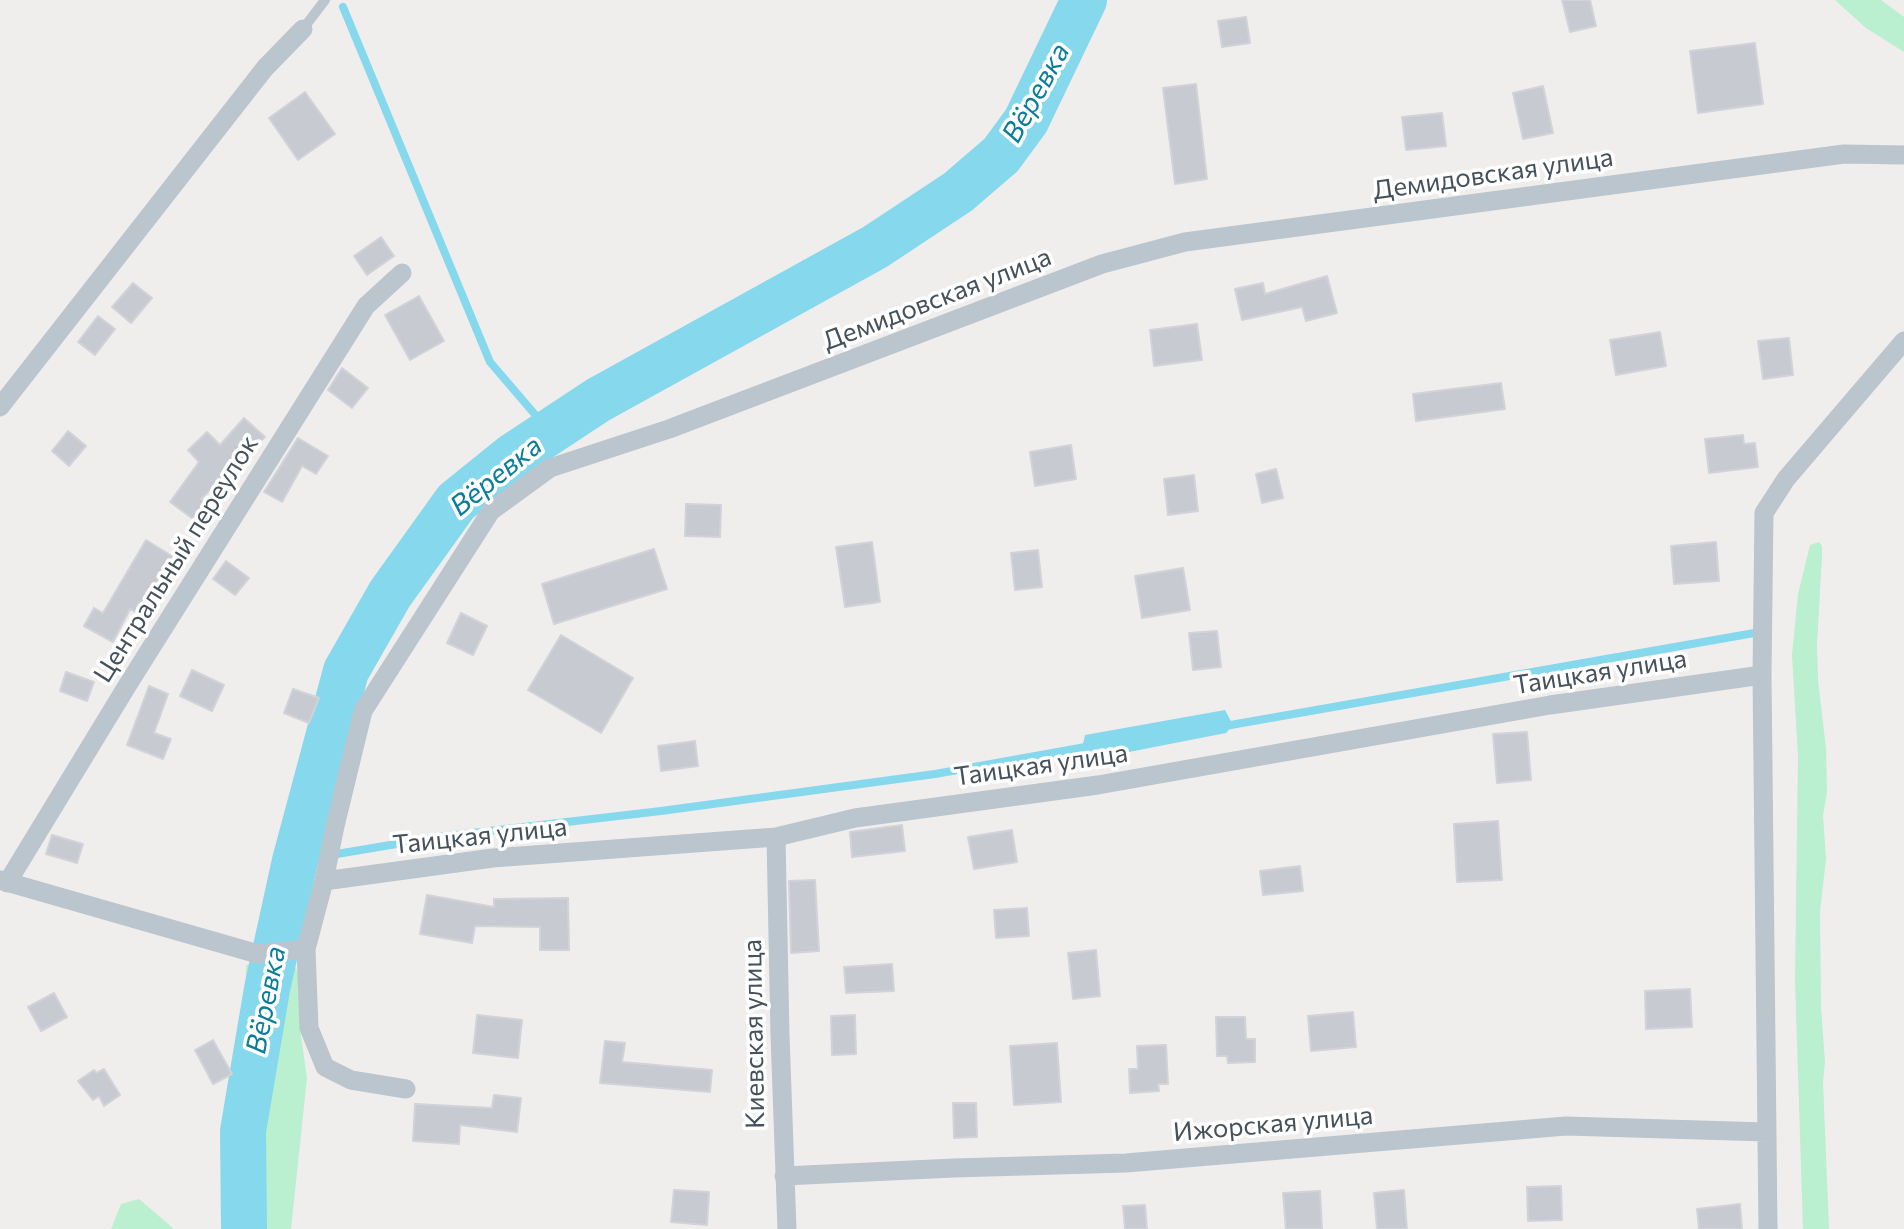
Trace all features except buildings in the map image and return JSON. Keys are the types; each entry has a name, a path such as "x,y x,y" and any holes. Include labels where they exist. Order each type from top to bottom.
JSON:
{"street":[{"path":"0,407 265,68 303,29"},
{"name":"Демидовская улица","path":"407,1089 351,1080 325,1068 309,1028 306,948 363,711 491,511 550,468 669,429 1102,264 1185,242 1844,154 1904,155"},
{"name":"Центральный переулок","path":"3,882 366,306 402,273"},
{"path":"1768,1229 1762,675 1764,513 1786,479 1904,341"},
{"name":"Таицкая улица","path":"324,881 493,858 776,837 855,818 1098,785 1550,705 1762,675"},
{"name":"Киевская улица","path":"776,837 787,1229"},
{"path":"3,882 258,954 306,948"},
{"name":"Ижорская улица","path":"784,1176 1126,1163 1566,1126 1766,1132"}],"lane":[{"path":"303,29 325,0"}],"green space":[{"path":"1835,0 1881,0 1904,17 1904,52 1866,28"},
{"path":"1819,542 1822,556 1817,644 1818,680 1826,749 1827,792 1823,815 1826,859 1820,911 1821,1007 1829,1229 1803,1229 1795,981 1798,756 1792,655 1798,594 1810,545"},
{"path":"281,960 296,968 301,984 300,1029 307,1078 291,1229 249,1229 258,1216 259,1184 231,1153 246,965"},
{"path":"139,1199 174,1229 111,1229 121,1204"}],"water":[{"path":"1225,710 1233,725 1226,733 1088,760 1082,748 1085,735"}],"waterway":[{"name":"Вёревка","path":"244,1229 243,1131 267,989 295,861 346,671 390,594 456,502 513,456 598,400 875,247 958,192 1001,155 1026,121 1084,0"},
{"path":"343,7 490,362 550,432"},
{"path":"1225,726 1760,632"},
{"path":"295,861 438,837 661,811 935,774 1091,746"}]}
